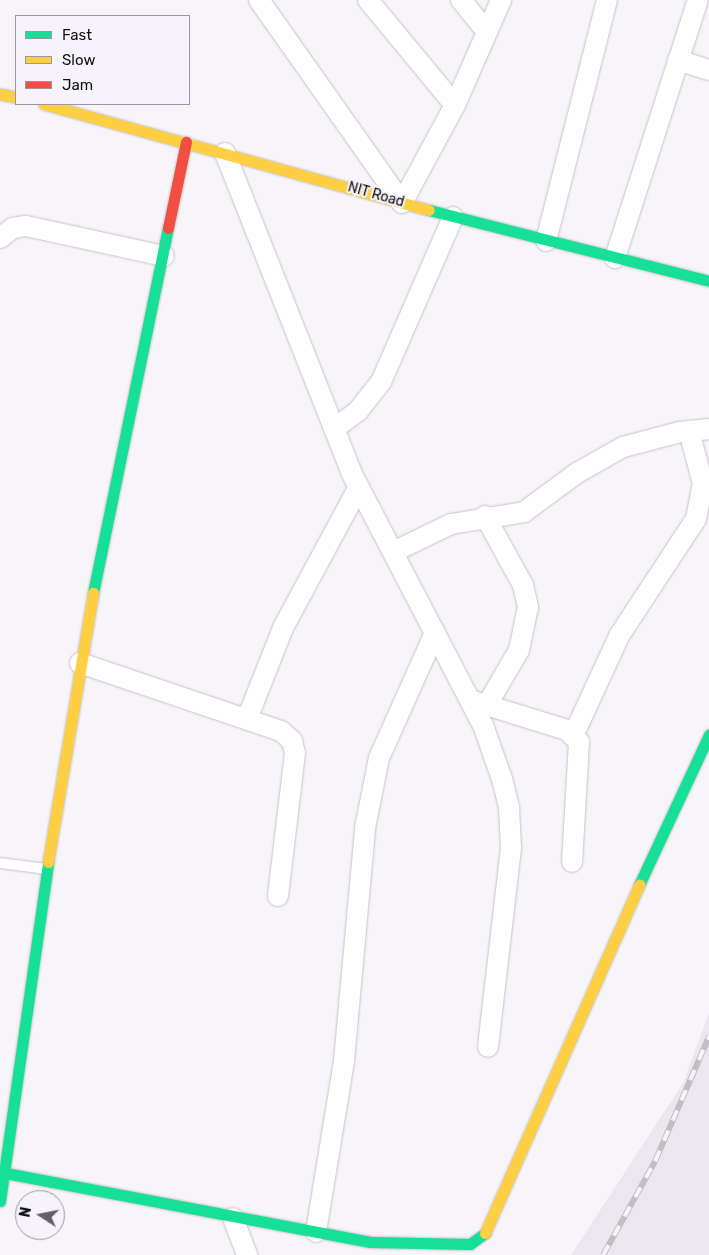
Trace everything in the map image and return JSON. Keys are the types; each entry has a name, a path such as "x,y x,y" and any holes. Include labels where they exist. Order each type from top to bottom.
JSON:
{"street":[{"path":"260,0 402,203 455,105 501,0"},
{"path":"368,0 455,105"},
{"path":"461,0 487,32"},
{"path":"546,241 608,0"},
{"path":"614,258 698,0"},
{"path":"678,60 709,70"},
{"path":"0,94 15,97"},
{"name":"NIT Road","path":"48,105 453,217 709,282"},
{"path":"0,1202 47,869 102,536 164,256 186,142"},
{"path":"225,153 334,429 359,487 435,633 478,703 502,779 510,808 508,894 488,1048"},
{"path":"334,429 358,411 381,382 453,217"},
{"path":"0,238 12,228 26,226 164,256"},
{"path":"393,552 451,524 485,516 513,517 624,447 689,431 709,429"},
{"path":"572,862 580,753 574,734 619,636 696,519 703,484 689,431"},
{"path":"247,720 284,628 359,487"},
{"path":"478,703 519,650 528,607 523,585 485,516"},
{"path":"316,1232 344,1061 365,828 379,758 435,633"},
{"path":"80,663 281,731 292,741 295,752 278,896"},
{"path":"478,703 574,734"},
{"path":"3,1173 234,1218 370,1242 443,1251 470,1244 487,1232 597,975 709,735"},
{"path":"234,1218 247,1255"}],"lane":[{"path":"0,862 47,869"}],"shaded area":[{"path":"709,1013 709,1255 571,1255 683,1083"}],"railway":[{"path":"603,1255 655,1161 709,1036"}],"traffic: fast":[{"path":"429,210 709,281"},
{"path":"93,593 168,228"},
{"path":"639,885 709,735"},
{"path":"0,1201 48,862"},
{"path":"0,1172 370,1242 470,1244 485,1233"}],"traffic: slow":[{"path":"0,94 15,97"},
{"path":"48,105 429,210"},
{"path":"48,862 93,593"},
{"path":"485,1233 639,885"}],"traffic: jam":[{"path":"168,228 186,142"}]}
